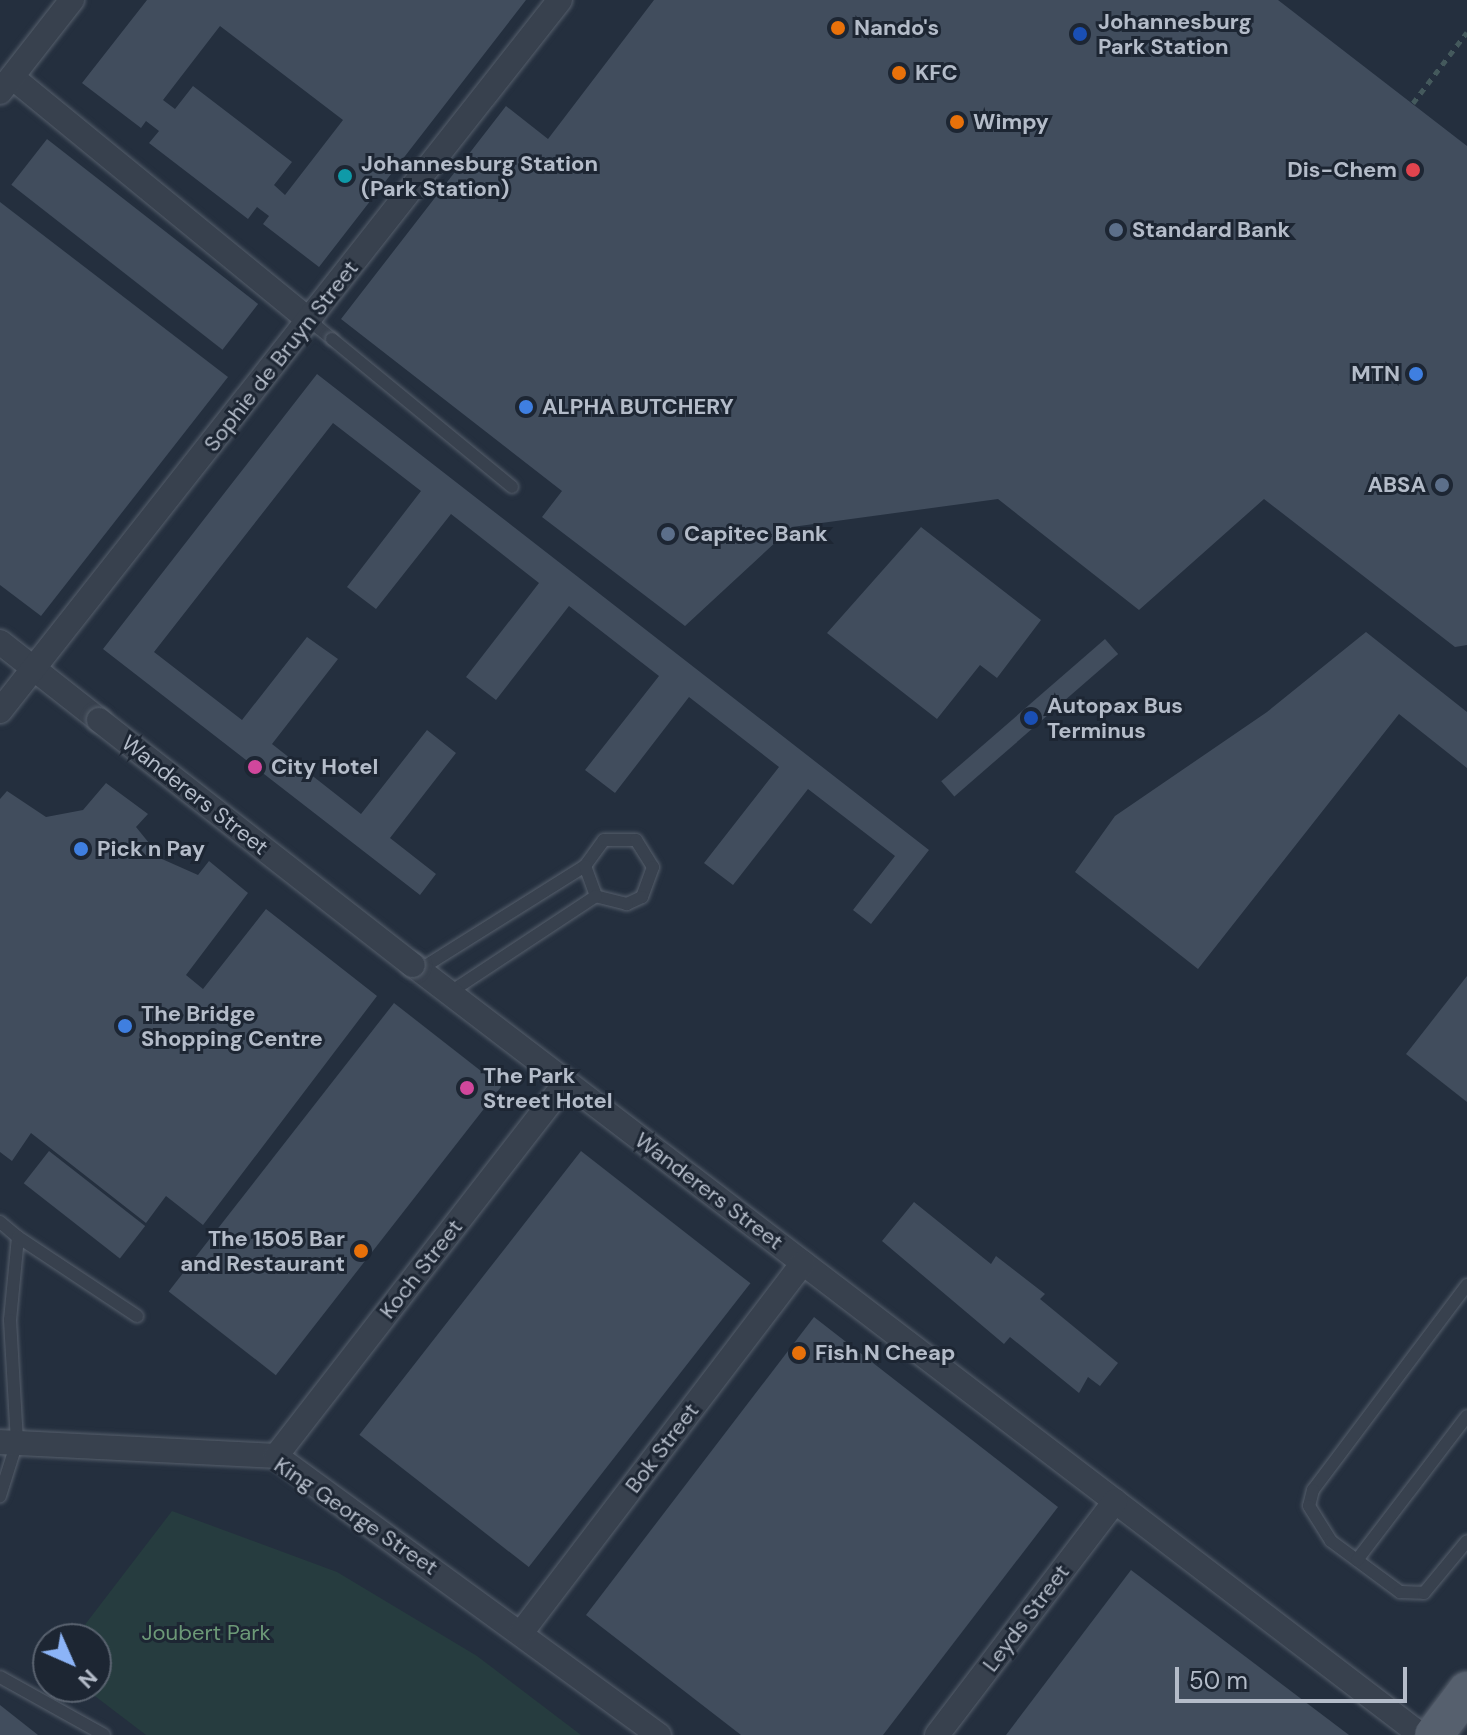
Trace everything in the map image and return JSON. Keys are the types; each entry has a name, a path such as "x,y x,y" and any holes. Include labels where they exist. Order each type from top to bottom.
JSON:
{"main road":[{"path":"1434,1735 1467,1691"}],"street":[{"path":"72,0 6,85 310,321"},
{"name":"Sophie de Bruyn Street","path":"0,711 560,0"},
{"name":"Wanderers Street","path":"0,642 416,968 1421,1735"},
{"name":"Koch Street","path":"276,1456 566,1082"},
{"name":"Bok Street","path":"521,1633 803,1263"},
{"name":"King George Street","path":"9,1442 276,1456 659,1735"},
{"name":"Leyds Street","path":"937,1735 1115,1501"}],"lane":[{"path":"310,321 512,487"},
{"path":"416,968 585,866 597,845 620,836 636,840 651,859 651,883 642,897 627,904 596,896 449,993"},
{"path":"585,866 596,896"},
{"path":"0,1222 137,1316"},
{"path":"0,1496 9,1442 10,1320 15,1235"},
{"path":"1467,1285 1313,1490 1315,1522 1357,1560 1414,1595 1467,1541"},
{"path":"1357,1560 1467,1416"},
{"path":"0,1677 104,1735"}],"path":[{"path":"1413,103 1467,32"}],"green space":[{"name":"Joubert Park","path":"172,1511 337,1572 477,1656 581,1735 146,1735 104,1703 112,1703 112,1623 86,1623"}],"building":[{"name":"Johannesburg Station (Park Station)","path":"147,0 526,0 319,267 263,224 269,216 257,207 248,219 149,143 159,131 146,121 141,128 82,83","holes":["220,26 343,120 285,195 274,185 292,162 193,86 175,109 163,100"]},
{"path":"654,0 1278,0 1467,146 1467,645 1455,647 1264,499 1139,610 998,499 792,527 685,626 542,517 562,491 341,319 506,106 548,139"},
{"path":"47,139 258,304 222,350 11,185"},
{"path":"0,202 228,377 41,616 0,585"},
{"path":"317,374 929,850 871,924 853,910 895,856 808,789 733,885 704,863 779,767 689,697 615,793 585,770 659,676 569,606 496,700 466,677 539,583 451,514 376,609 347,587 421,491 333,423 154,652 242,720 307,637 338,659 272,744 361,814 427,730 456,753 390,838 436,874 420,895 103,649"},
{"path":"921,527 1041,620 997,678 980,665 937,719 827,633"},
{"path":"1366,632 1467,712 1467,768 1399,714 1198,969 1075,872 1115,816 1267,712"},
{"name":"Autopax Bus Terminus","path":"1105,639 1118,654 954,796 941,781"},
{"name":"The Bridge Shopping Centre","path":"106,783 148,814 136,827 162,859 198,875 209,861 248,893 186,975 203,989 266,909 377,996 203,1225 166,1196 146,1223 31,1133 12,1161 0,1152 0,799 7,791 46,817 83,810"},
{"path":"1467,976 1467,1102 1406,1054"},
{"path":"394,1003 501,1087 276,1375 169,1291"},
{"path":"49,1151 145,1226 120,1258 24,1183"},
{"path":"581,1151 750,1283 529,1567 359,1435"},
{"path":"914,1202 991,1264 996,1256 1045,1294 1040,1299 1118,1363 1100,1386 1088,1377 1079,1393 1010,1337 1004,1344 882,1241"},
{"path":"814,1317 1058,1507 883,1735 741,1735 586,1615"},
{"path":"1131,1570 1349,1735 1006,1735"},
{"path":"0,1705 38,1735 0,1735"}],"place":[{"name":"Nando's","path":"838,28"},
{"name":"Johannesburg Park Station","path":"1080,34"},
{"name":"KFC","path":"899,73"},
{"name":"Wimpy","path":"957,122"},
{"name":"Dis-Chem","path":"1413,170"},
{"name":"Johannesburg Station (Park Station)","path":"345,176"},
{"name":"Standard Bank","path":"1116,230"},
{"name":"MTN","path":"1416,374"},
{"name":"ALPHA BUTCHERY","path":"526,407"},
{"name":"ABSA","path":"1442,485"},
{"name":"Capitec Bank","path":"668,534"},
{"name":"Autopax Bus Terminus","path":"1031,718"},
{"name":"City Hotel","path":"255,767"},
{"name":"Pick n Pay","path":"81,849"},
{"name":"The Bridge Shopping Centre","path":"125,1026"},
{"name":"The Park Street Hotel","path":"467,1088"},
{"name":"The 1505 Bar and Restaurant","path":"361,1251"},
{"name":"Fish N Cheap","path":"799,1353"}]}
